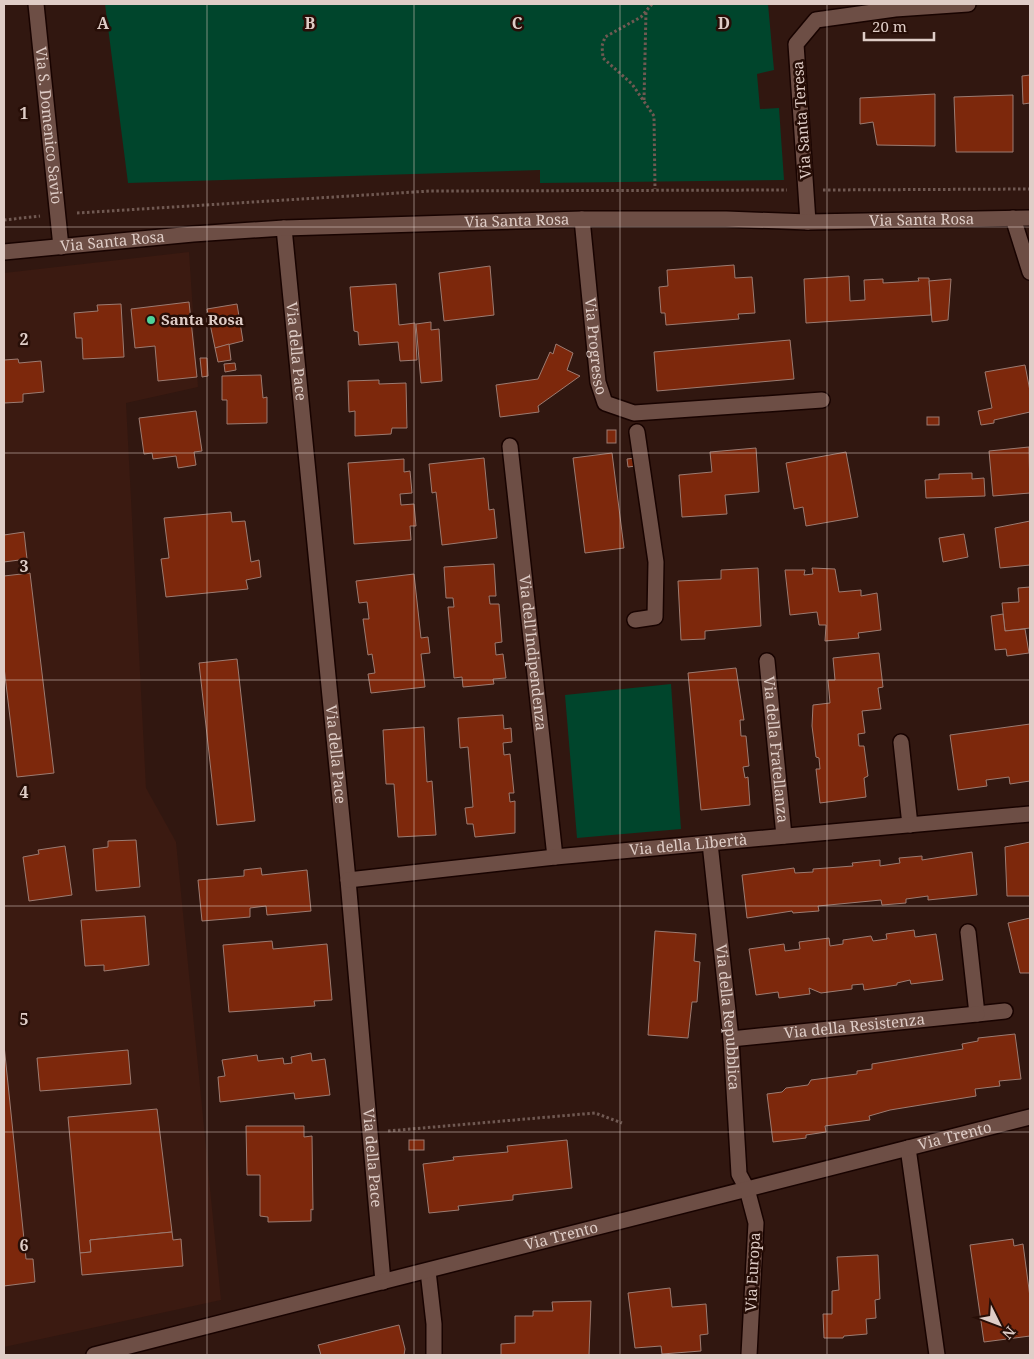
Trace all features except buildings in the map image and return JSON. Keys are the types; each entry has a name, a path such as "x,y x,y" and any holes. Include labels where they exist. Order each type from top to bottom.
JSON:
{"street":[{"name":"Via S. Domenico Savio","path":"36,4 61,247"},
{"name":"Via Santa Teresa","path":"808,222 796,44 816,20 895,7 968,4"},
{"path":"1014,218 1030,272"},
{"name":"Via Santa Rosa","path":"4,252 284,228 582,219 726,219 808,222 1030,218"},
{"name":"Via Progresso","path":"582,219 598,382 605,402 634,413 822,400"},
{"name":"Via della Pace","path":"284,228 348,880 384,1282"},
{"path":"634,620 655,617 656,562 637,432"},
{"name":"Via dell'Indipendenza","path":"510,446 555,858"},
{"name":"Via della Fratellanza","path":"767,661 784,836"},
{"path":"901,742 910,825"},
{"name":"Via della Libertà","path":"348,880 555,858 1030,814"},
{"name":"Via della Repubblica","path":"710,843 731,1039 736,1149 739,1174 747,1190"},
{"path":"968,932 977,1014"},
{"name":"Via della Resistenza","path":"731,1039 1004,1011"},
{"name":"Via Trento","path":"94,1355 1030,1117"},
{"path":"908,1148 937,1355"},
{"name":"Via Europa","path":"747,1190 756,1223 749,1355"},
{"path":"428,1271 434,1324 434,1355"}],"path":[{"path":"652,4 641,17 605,38 602,46 603,58 632,84 654,116 655,190"},
{"path":"644,101 646,12"},
{"path":"829,190 1030,189"},
{"path":"74,213 430,191 783,190"},
{"path":"4,220 37,216"},
{"path":"371,1133 595,1113 622,1123"}],"shaded area":[{"path":"189,252 198,387 126,403 146,788 176,842 221,1300 4,1347 4,273"}],"green space":[{"path":"105,4 768,4 774,70 757,74 760,109 779,108 784,180 540,183 540,170 128,183"},
{"path":"671,684 681,829 577,838 565,695"}],"place":[{"name":"Santa Rosa","path":"151,320"}]}
